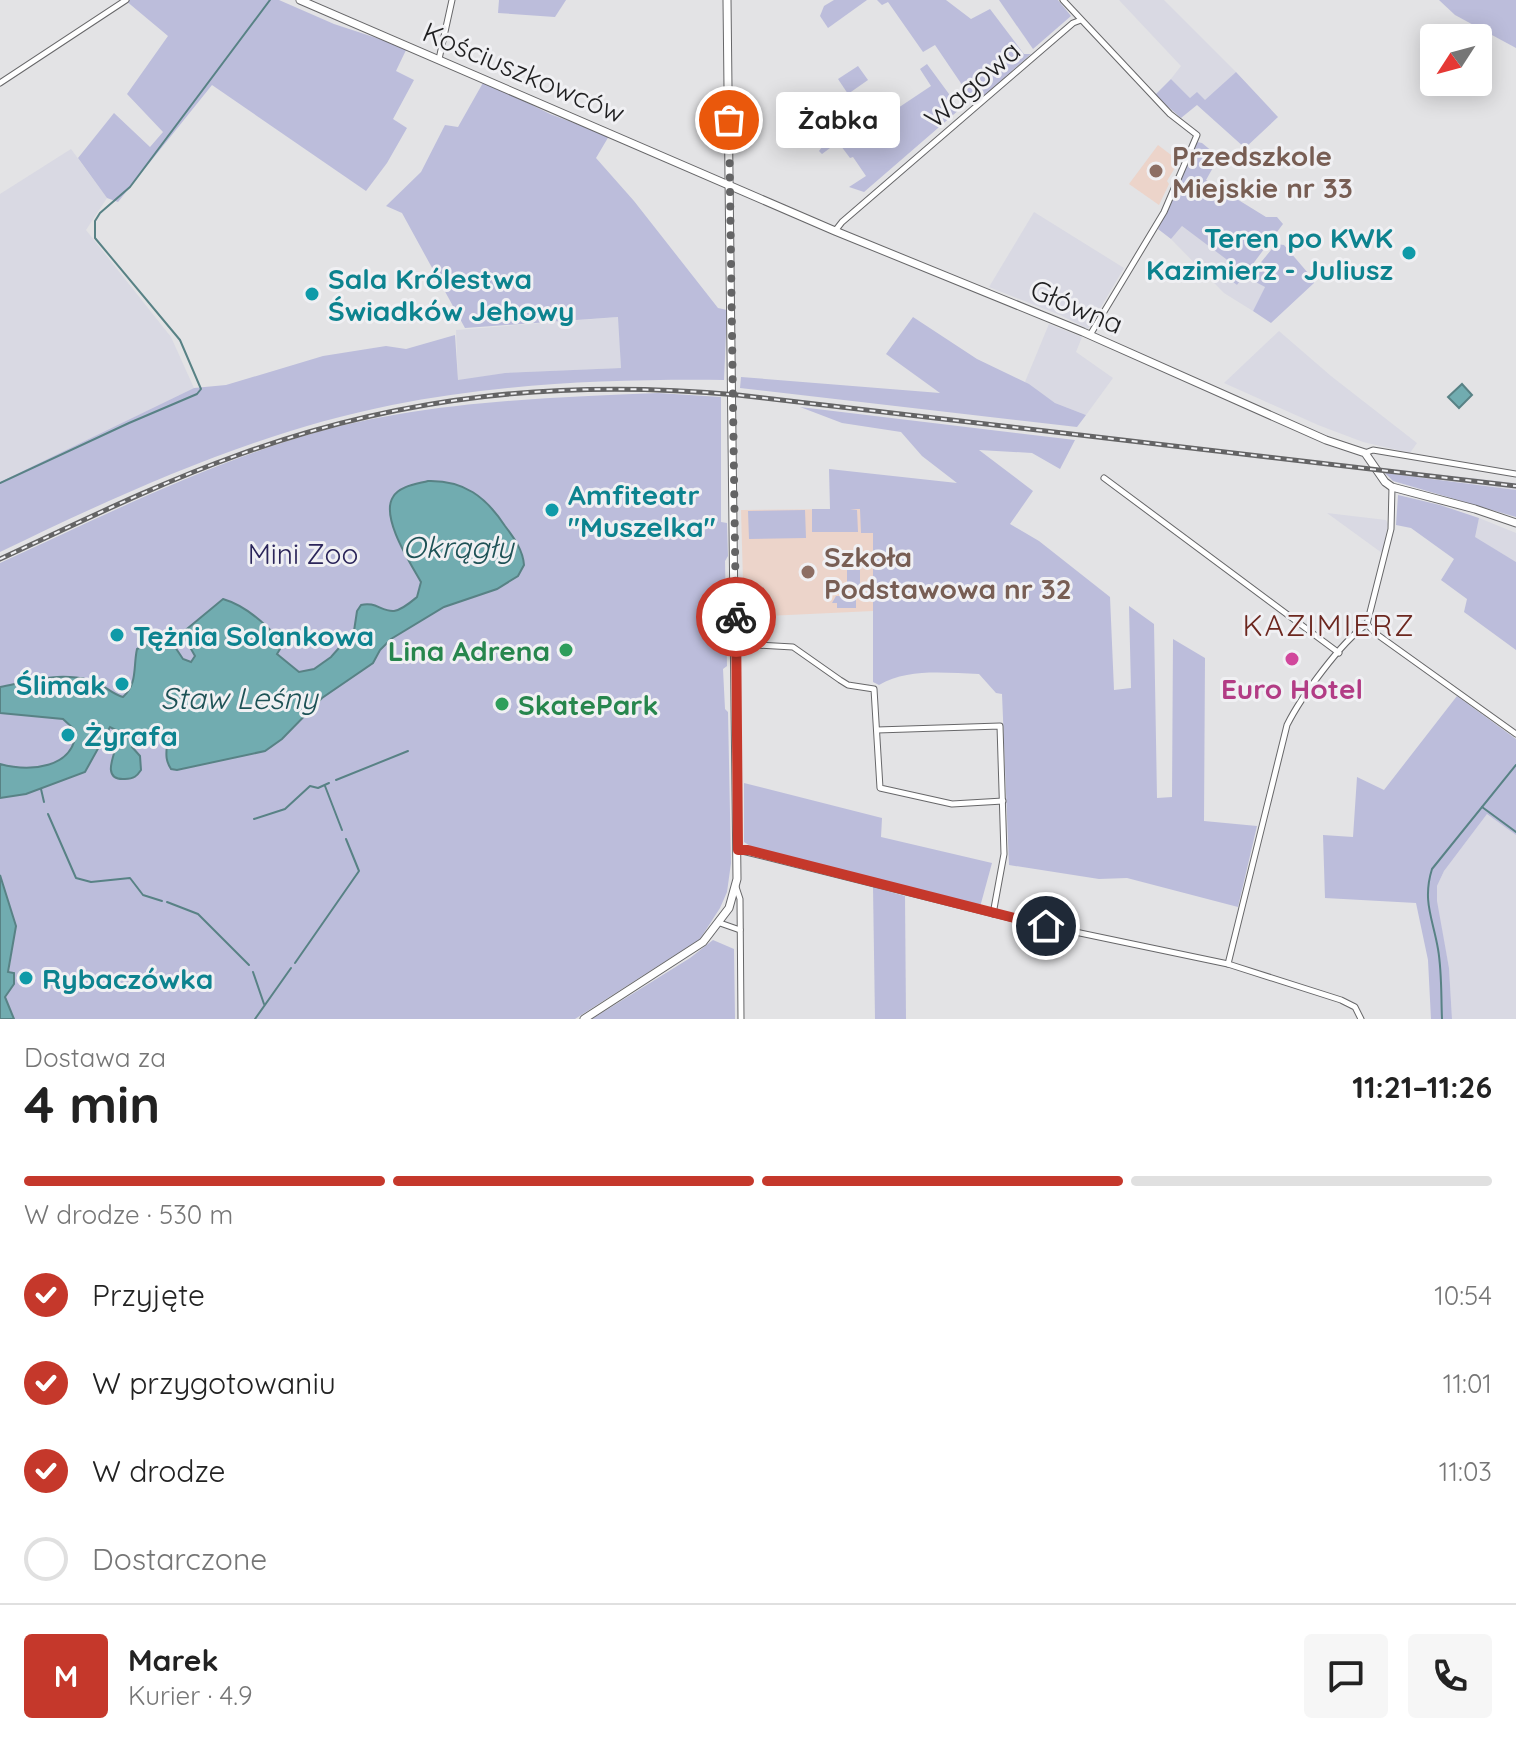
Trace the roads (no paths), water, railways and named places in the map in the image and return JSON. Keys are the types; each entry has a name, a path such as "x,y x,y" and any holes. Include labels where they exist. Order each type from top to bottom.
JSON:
{"street":[{"path":"0,83 126,0"},
{"name":"Kościuszkowców","path":"300,0 730,185"},
{"path":"439,59 452,0"},
{"path":"584,1019 692,950 720,923 736,886 736,644 727,0"},
{"path":"1063,0 1170,114 1197,135 1152,234 1090,335"},
{"name":"Wagowa","path":"835,231 1073,23 1081,20"},
{"path":"706,175 721,170 729,161"},
{"name":"Główna","path":"730,185 1365,453"},
{"path":"1516,474 1373,450 1365,453 1392,487 1516,523"},
{"path":"1104,478 1339,653"},
{"path":"1228,964 1287,725 1294,710 1339,653 1367,624 1391,529 1392,487"},
{"path":"1367,624 1375,633 1516,734"},
{"path":"736,644 793,647 848,685 872,687 876,693 880,788 952,804 1003,801"},
{"path":"877,730 1000,726 1003,871 993,914"},
{"path":"738,850 748,850 993,914 1228,964 1341,1000 1355,1007 1361,1019"},
{"path":"736,886 740,899 741,1019"},
{"path":"720,923 740,930"}],"water":[{"path":"1462,384 1472,395 1459,408 1448,397"},
{"name":"Staw Leśny","path":"428,481 463,487 490,507 520,549 524,565 518,576 497,589 444,607 391,639 373,663 322,698 282,739 265,751 171,769 166,755 167,740 148,731 136,735 132,747 140,756 141,770 133,778 117,778 112,775 111,769 120,732 110,727 85,772 26,794 0,798 0,764 24,768 48,765 67,753 76,731 63,719 0,713 0,687 66,677 94,681 123,697 133,680 137,649 157,640 171,641 183,659 191,662 195,656 182,633 223,599 240,606 263,623 283,644 277,654 299,672 314,669 331,657 354,631 361,605 370,604 394,611 417,597 421,582 398,540 390,506 399,490"},
{"path":"0,875 16,926 8,972 14,973 14,984 5,997 14,1019 0,1019"}],"waterway":[{"path":"0,483 197,394 201,389 180,340 95,238 95,221 130,187 270,0"},
{"path":"336,780 408,751"},
{"path":"1442,1019 1441,975 1428,900 1432,869 1516,765"},
{"path":"254,819 285,809 310,786 318,788 329,783"},
{"path":"325,786 342,830"},
{"path":"41,789 44,802"},
{"path":"1482,807 1516,832"},
{"path":"48,814 76,878 91,882 130,878 143,895 162,901"},
{"path":"295,963 359,871 346,839"},
{"path":"167,902 198,914 249,965"},
{"path":"255,1019 291,968"},
{"path":"253,972 264,1004"}],"railway":[{"path":"0,559 178,478 300,435 423,405 547,391 609,389 738,395 1516,486"}],"place":[{"name":"Żabka","path":"729,120"},
{"name":"Przedszkole Miejskie nr 33","path":"1156,171"},
{"name":"Teren po KWK Kazimierz - Juliusz","path":"1409,253"},
{"name":"Sala Królestwa Świadków Jehowy","path":"312,294"},
{"name":"Amfiteatr \"Muszelka\"","path":"552,510"},
{"name":"Szkoła Podstawowa nr 32","path":"808,572"},
{"name":"Tężnia Solankowa","path":"117,635"},
{"name":"Lina Adrena","path":"566,650"},
{"name":"Euro Hotel","path":"1292,659"},
{"name":"Ślimak","path":"122,684"},
{"name":"SkatePark","path":"502,704"},
{"name":"Żyrafa","path":"68,735"},
{"name":"Rybaczówka","path":"26,978"}],"district":[{"name":"KAZIMIERZ","path":"1329,625"}],"water label":[{"name":"Okrągły","path":"458,547"}],"park label":[{"name":"Mini Zoo","path":"303,553"}]}
